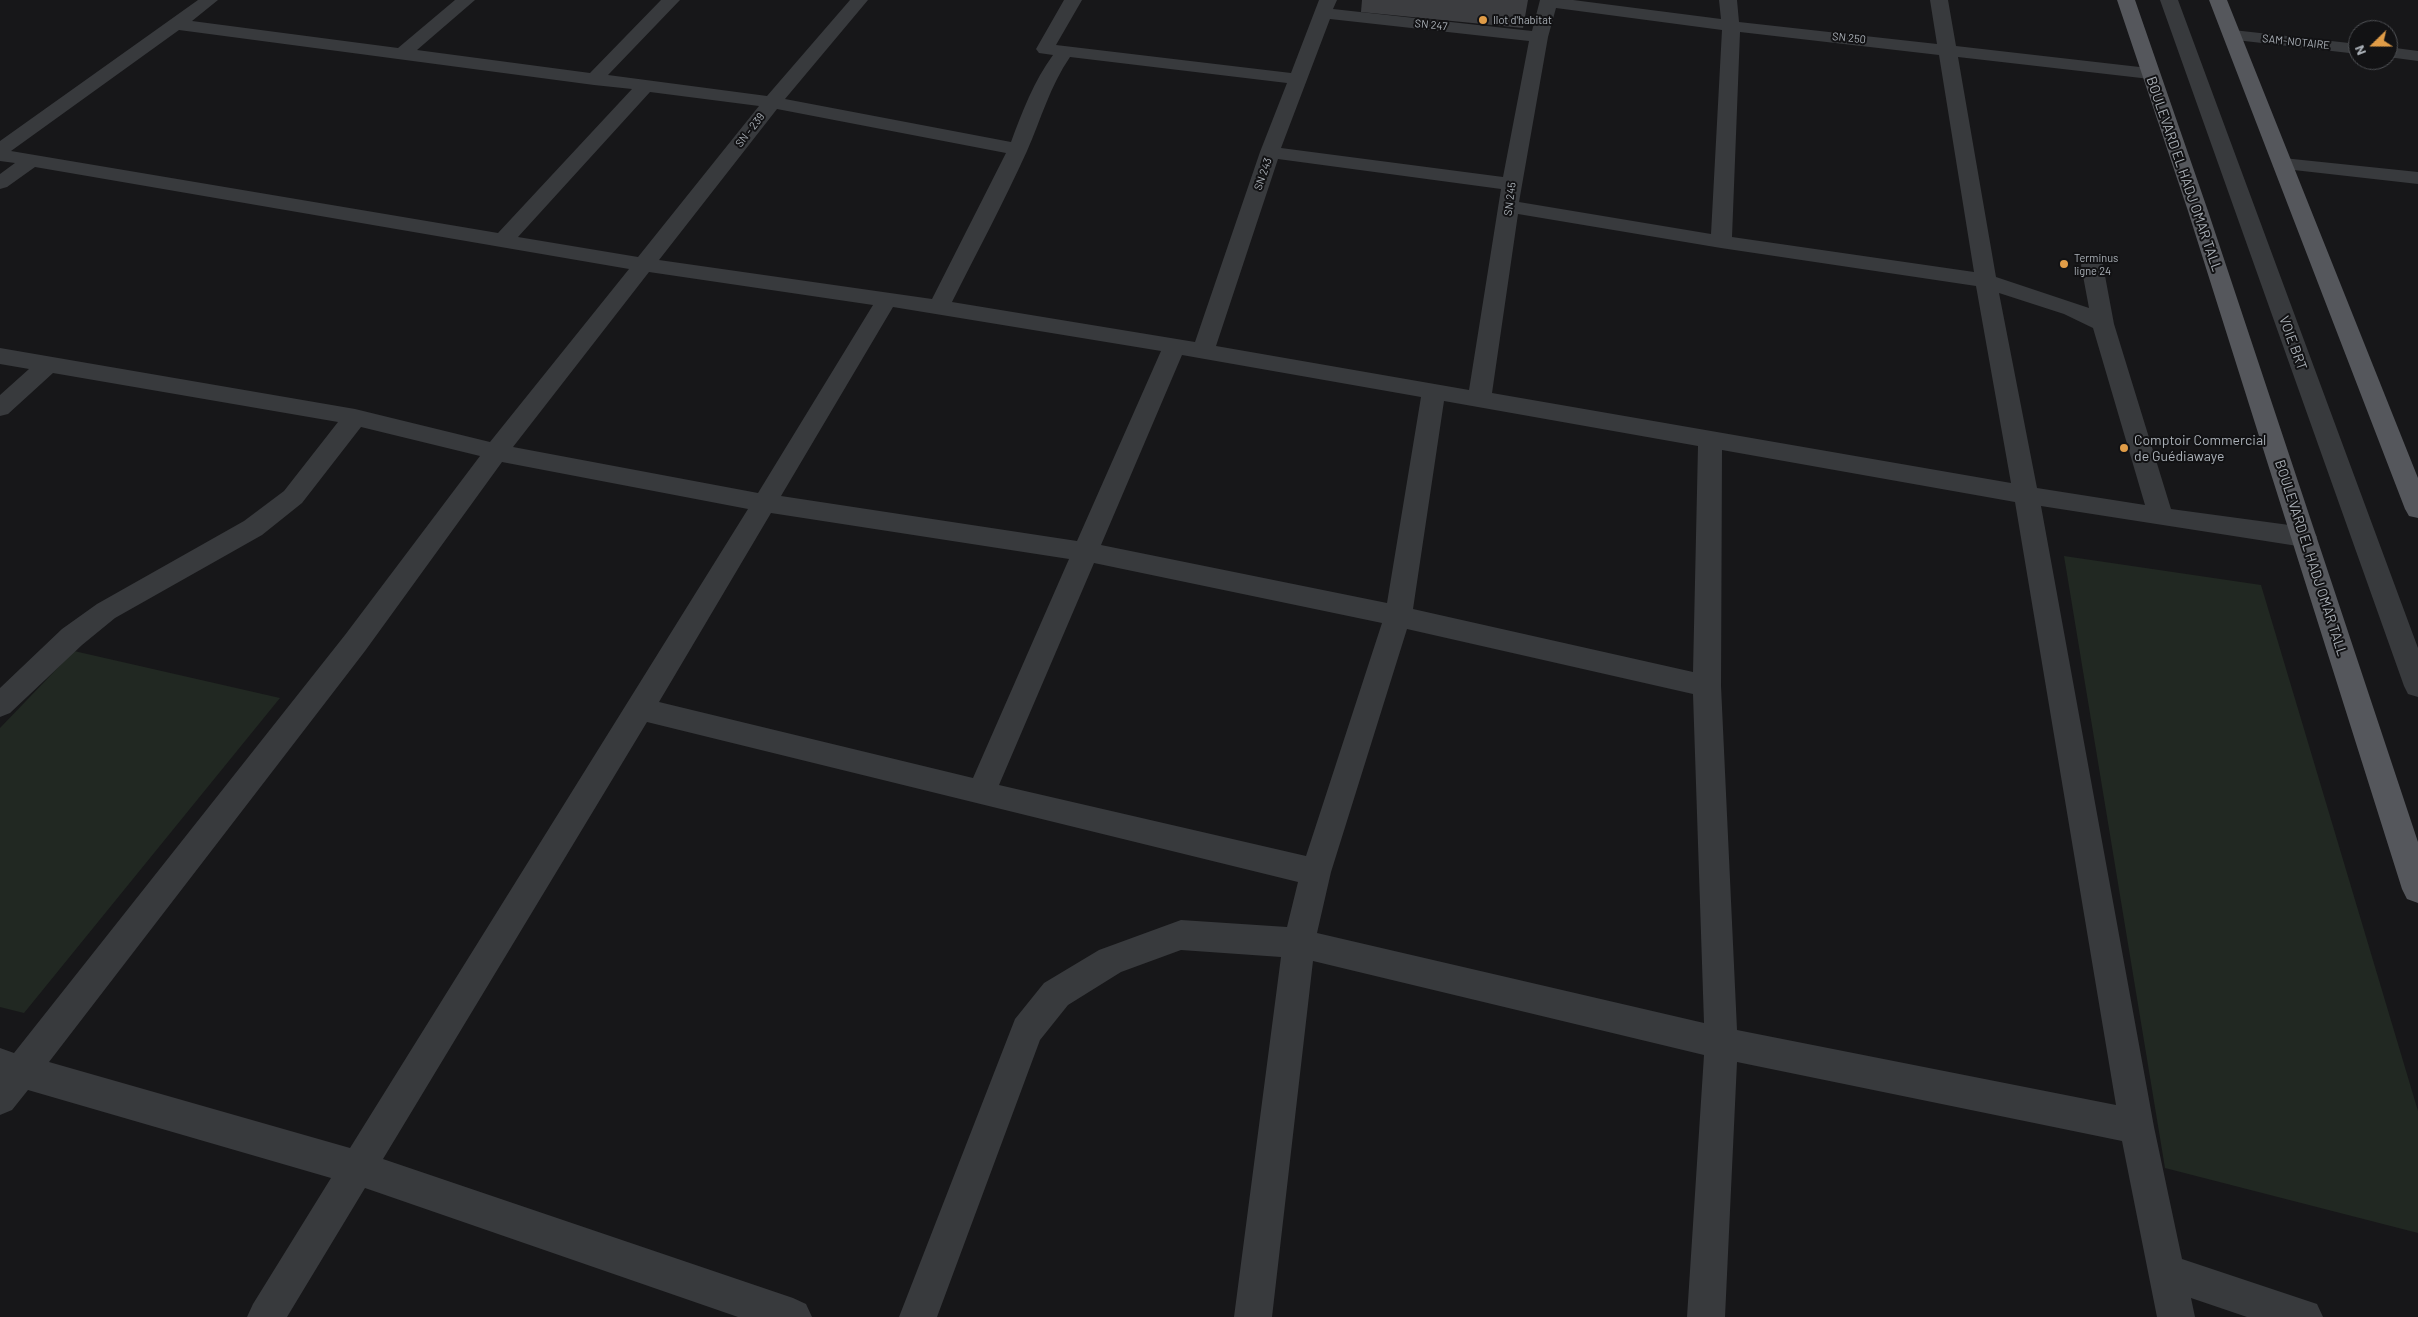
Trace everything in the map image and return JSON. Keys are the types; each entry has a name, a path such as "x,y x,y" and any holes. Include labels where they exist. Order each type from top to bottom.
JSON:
{"main road":[{"name":"BOULEVARD EL HADJ OMAR TALL","path":"2126,0 2198,211 2418,889"},
{"path":"2218,0 2411,476 2418,509"}],"street":[{"path":"0,150 209,0"},
{"path":"403,53 466,0"},
{"path":"594,79 670,0"},
{"name":"SN - 239","path":"0,1098 12,1068 354,643 496,452 772,102 859,0"},
{"path":"1073,0 1045,49 1298,79"},
{"path":"1721,242 1731,26 1728,0"},
{"path":"1939,0 1986,280 2026,495 2137,1127 2176,1317"},
{"name":"VOIE BRT","path":"2169,0 2418,686"},
{"name":"SN 250","path":"1549,1 1731,26 2150,73"},
{"name":"SN 245","path":"1479,400 1512,184 1539,38 1549,1"},
{"name":"SN 247","path":"1326,6 1539,38"},
{"name":"SN 243","path":"1203,351 1270,152 1326,6"},
{"path":"177,24 772,102 1018,149"},
{"name":"SAM-NOTAIRE","path":"2233,35 2348,48"},
{"path":"939,307 1018,149 1029,118 1052,70 1065,52"},
{"path":"2398,53 2418,56"},
{"path":"503,241 645,86"},
{"path":"1270,152 1512,184"},
{"path":"0,156 645,265 886,301 939,307 1203,351 2026,495 2161,517 2304,536"},
{"path":"0,183 31,161"},
{"path":"2283,164 2418,178"},
{"path":"1510,207 1721,242 1986,280 2072,309 2103,324"},
{"path":"2092,265 2103,324 2161,517"},
{"path":"266,1317 640,709 886,301"},
{"path":"981,793 1088,552 1174,347"},
{"path":"0,356 355,417 496,452 764,503 1088,552 1398,616 1707,686"},
{"path":"0,408 47,365"},
{"path":"1253,1317 1299,943 1316,872 1398,616 1434,392"},
{"path":"4,696 72,637 106,611 253,528 286,502 293,496 355,417"},
{"path":"1706,1317 1720,1043 1707,686 1710,440"},
{"path":"640,709 981,793 1316,872"},
{"path":"918,1317 1027,1030 1056,994 1110,961 1181,935 1299,943 1720,1043 2137,1127"},
{"path":"12,1068 357,1168 793,1317"},
{"path":"2167,1272 2304,1317"}],"shaded area":[{"path":"2064,556 2261,585 2418,1111 2418,1233 2165,1168"},
{"path":"74,651 280,698 24,1013 0,1007 0,728"}],"place":[{"name":"Ilot d'habitat","path":"1483,20"},
{"name":"Terminus ligne 24","path":"2064,264"},
{"name":"Comptoir Commercial de Guédiawaye","path":"2124,448"}]}
